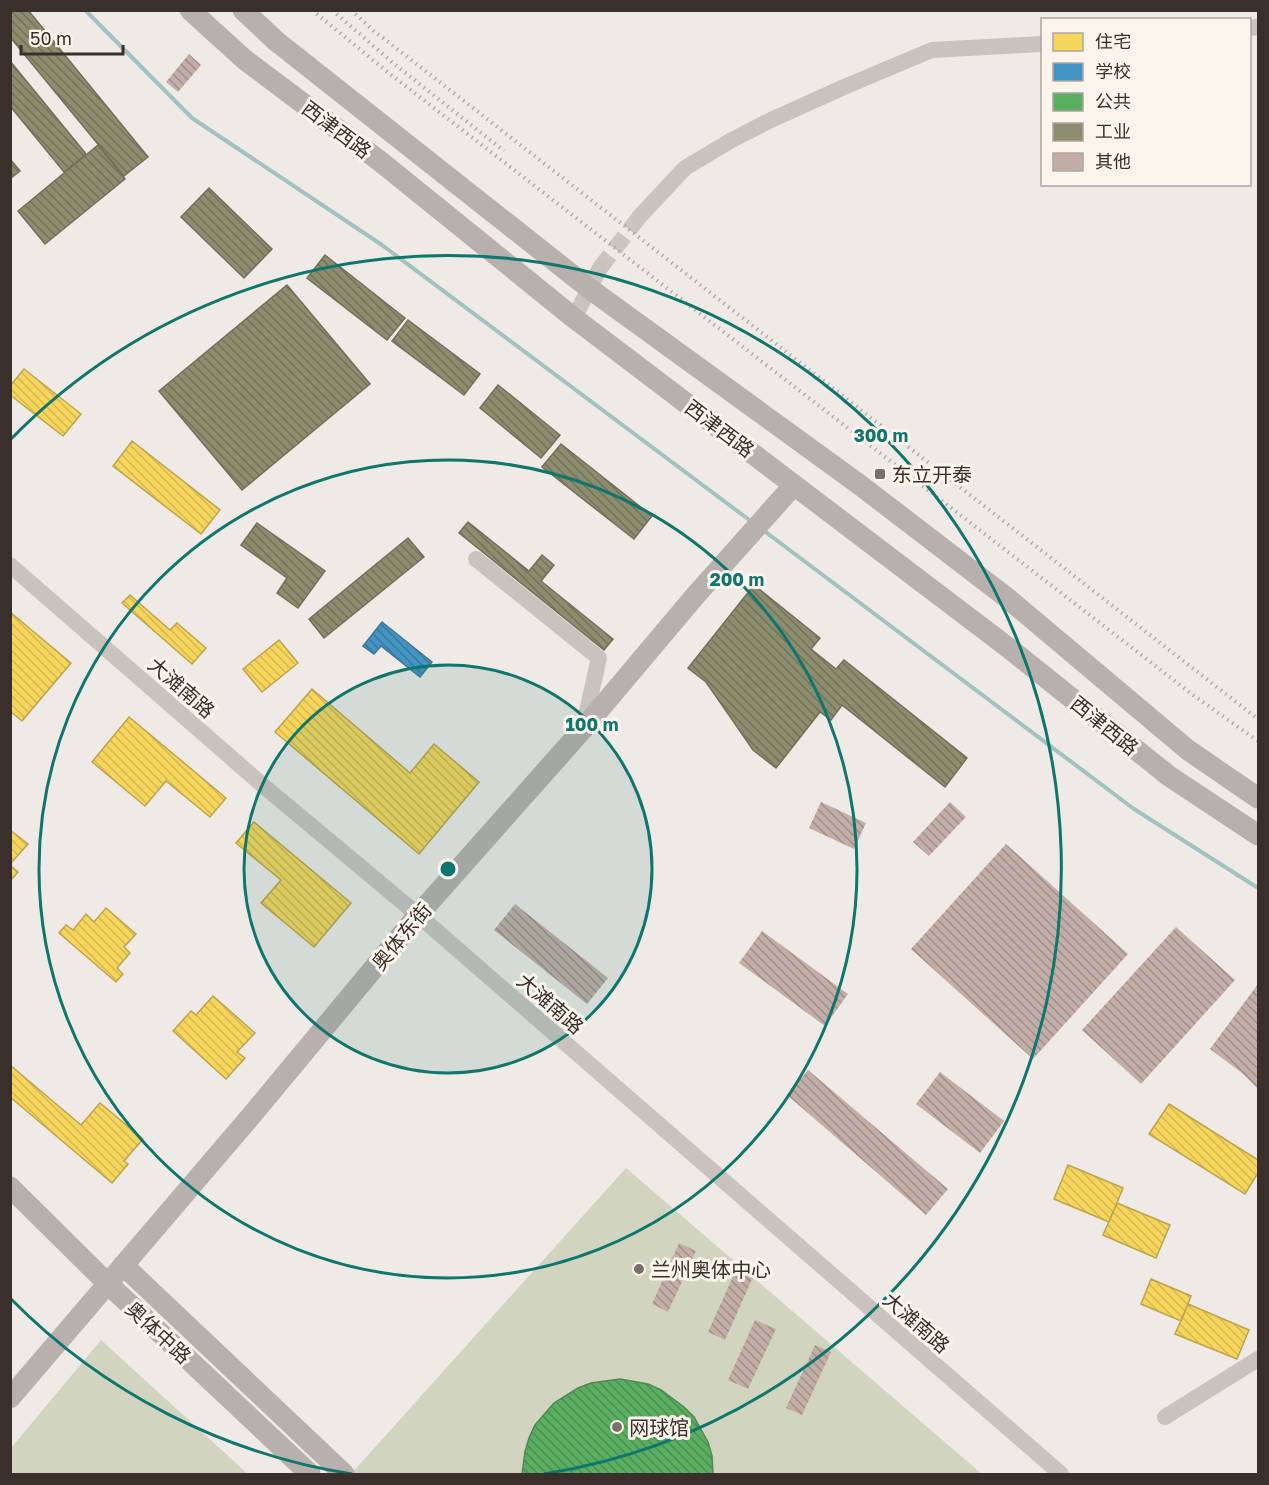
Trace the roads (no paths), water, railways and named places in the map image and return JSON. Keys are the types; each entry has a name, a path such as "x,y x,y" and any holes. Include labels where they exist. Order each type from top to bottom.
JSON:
{"main road":[{"name":"西津西路","path":"190,10 243,59 381,162 574,318 1010,649 1169,776 1258,835"},
{"name":"西津西路","path":"243,10 285,49 590,289 887,506 1006,597 1188,750 1258,798"},
{"name":"奥体东街","path":"10,1398 251,1116 418,915 794,485"},
{"name":"奥体中路","path":"10,1188 107,1283 310,1474"},
{"name":"奥体中路","path":"123,1265 344,1474"}],"street":[{"path":"640,216 686,168 761,125 844,87 932,50 1041,44"},
{"path":"574,318 600,268"},
{"path":"476,559 599,658 583,729"},
{"name":"大滩南路","path":"10,565 266,788 418,915 1061,1474"},
{"path":"1165,1417 1258,1359"}],"waterway":[{"path":"85,10 192,118 382,245 752,522"},
{"path":"763,530 1134,809 1258,888"}],"tunnel":[{"path":"600,268 640,216"}],"railway":[{"path":"312,10 390,74 1193,695 1258,741"},
{"path":"332,10 393,63 504,151"},
{"path":"351,10 374,31 1258,719"}],"place":[{"name":"东立开泰","path":"880,474"},
{"name":"兰州奥体中心","path":"639,1269"},
{"name":"网球馆","path":"617,1427"}]}
